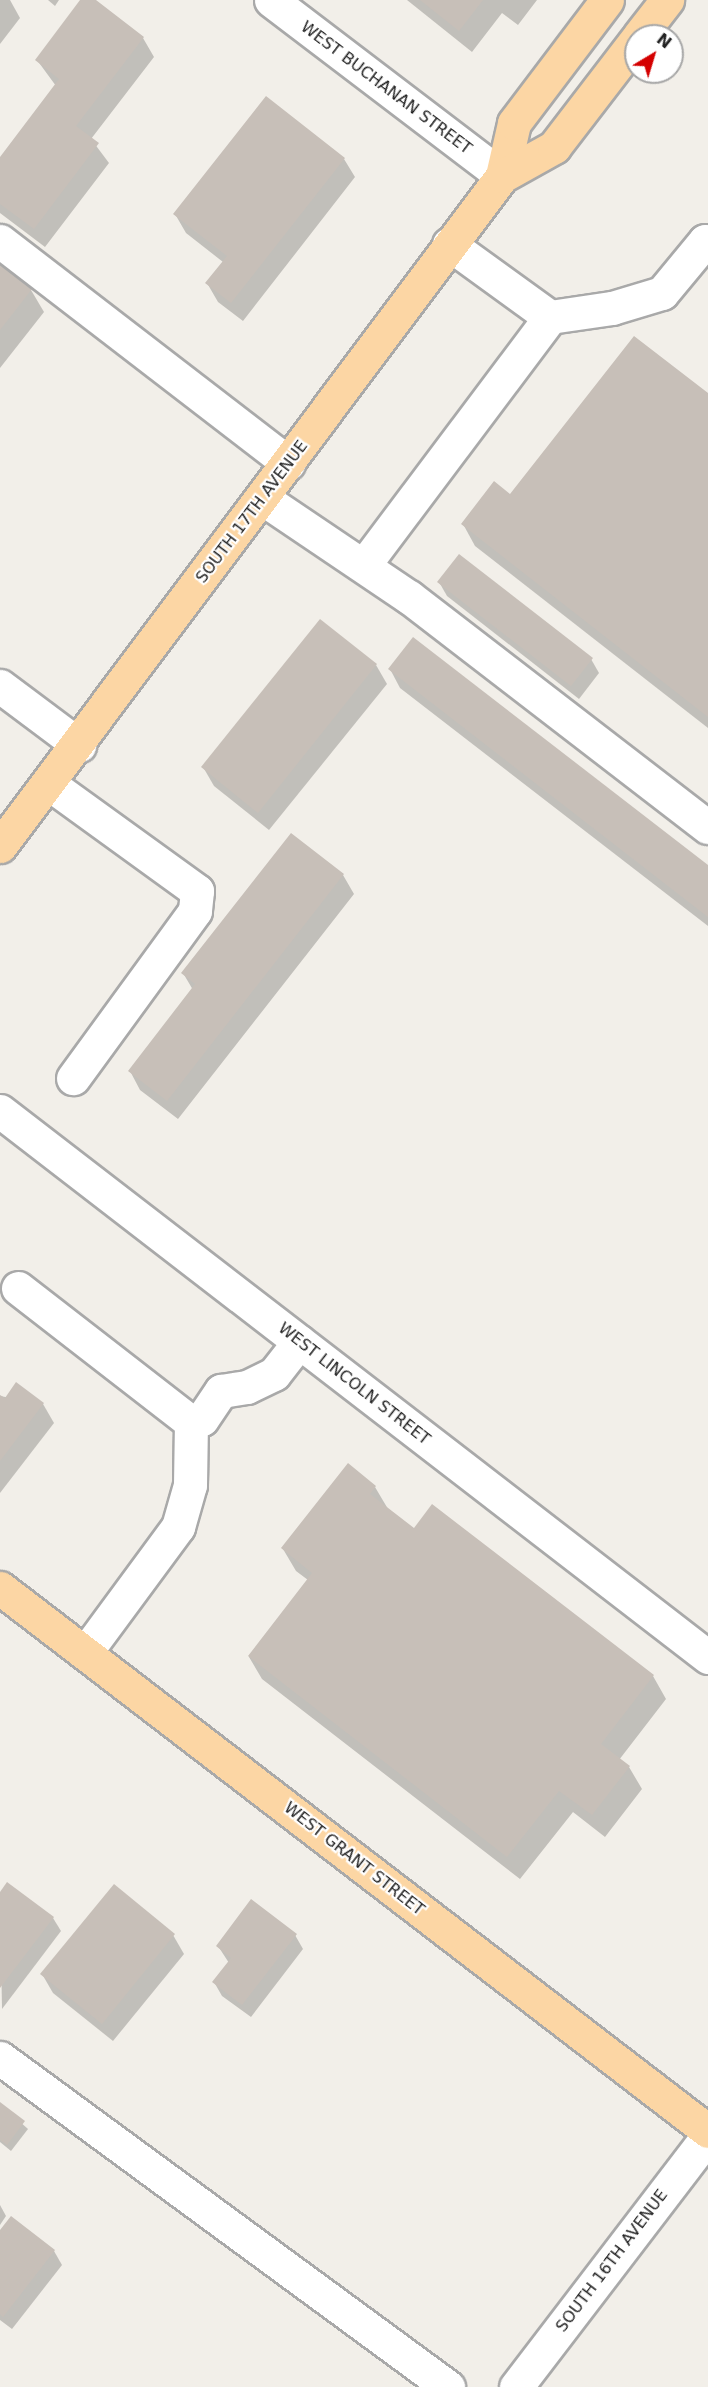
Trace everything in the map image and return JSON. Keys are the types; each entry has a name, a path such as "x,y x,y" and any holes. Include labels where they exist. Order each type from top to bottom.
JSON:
{"main road":[{"name":"SOUTH 17TH AVENUE","path":"502,176 514,123 607,0"},
{"path":"648,24 667,0"},
{"name":"SOUTH 17TH AVENUE","path":"0,846 79,745 449,244 502,176 554,147 624,56"},
{"name":"WEST GRANT STREET","path":"0,1588 708,2133"}],"street":[{"name":"WEST BUCHANAN STREET","path":"271,0 502,176"},
{"path":"0,241 288,463"},
{"path":"449,244 550,317 612,308 662,293 705,241 708,243"},
{"path":"364,565 550,317"},
{"path":"262,498 364,565 708,827"},
{"path":"0,686 79,745"},
{"path":"48,783 197,891 195,910 73,1078"},
{"name":"WEST LINCOLN STREET","path":"0,1111 708,1657"},
{"path":"18,1288 191,1422"},
{"path":"191,1422 202,1419 220,1391 247,1387 274,1374 299,1342"},
{"path":"86,1653 178,1527 190,1485 191,1422"},
{"path":"0,2058 448,2387"},
{"name":"SOUTH 16TH AVENUE","path":"516,2387 708,2133"}],"building":[{"path":"80,0 96,0 144,37 76,126 99,143 34,229 0,204 0,157 59,79 35,60"},
{"path":"420,0 483,0 459,31"},
{"path":"266,96 345,158 231,303 205,283 227,256 173,214"},
{"path":"0,263 32,289 0,330"},
{"path":"634,336 708,393 708,717 461,524 494,481 510,494"},
{"path":"459,554 593,658 571,686 437,582"},
{"path":"320,619 377,664 258,813 201,767"},
{"path":"413,637 708,865 708,917 388,669"},
{"path":"291,833 344,874 167,1101 128,1071 195,984 181,973"},
{"path":"16,1382 44,1403 0,1461 0,1395 5,1398"},
{"path":"348,1463 376,1486 370,1494 414,1528 432,1504 654,1675 601,1744 630,1766 592,1815 559,1791 507,1857 248,1656 312,1573 281,1548"},
{"path":"7,1882 54,1917 0,1988 0,1892"},
{"path":"114,1884 175,1934 102,2024 40,1974"},
{"path":"251,1899 297,1934 242,2005 212,1982 231,1958 216,1946"},
{"path":"0,2102 25,2121 7,2145 0,2140"},
{"path":"11,2216 55,2250 3,2317 0,2314 0,2230"}]}
